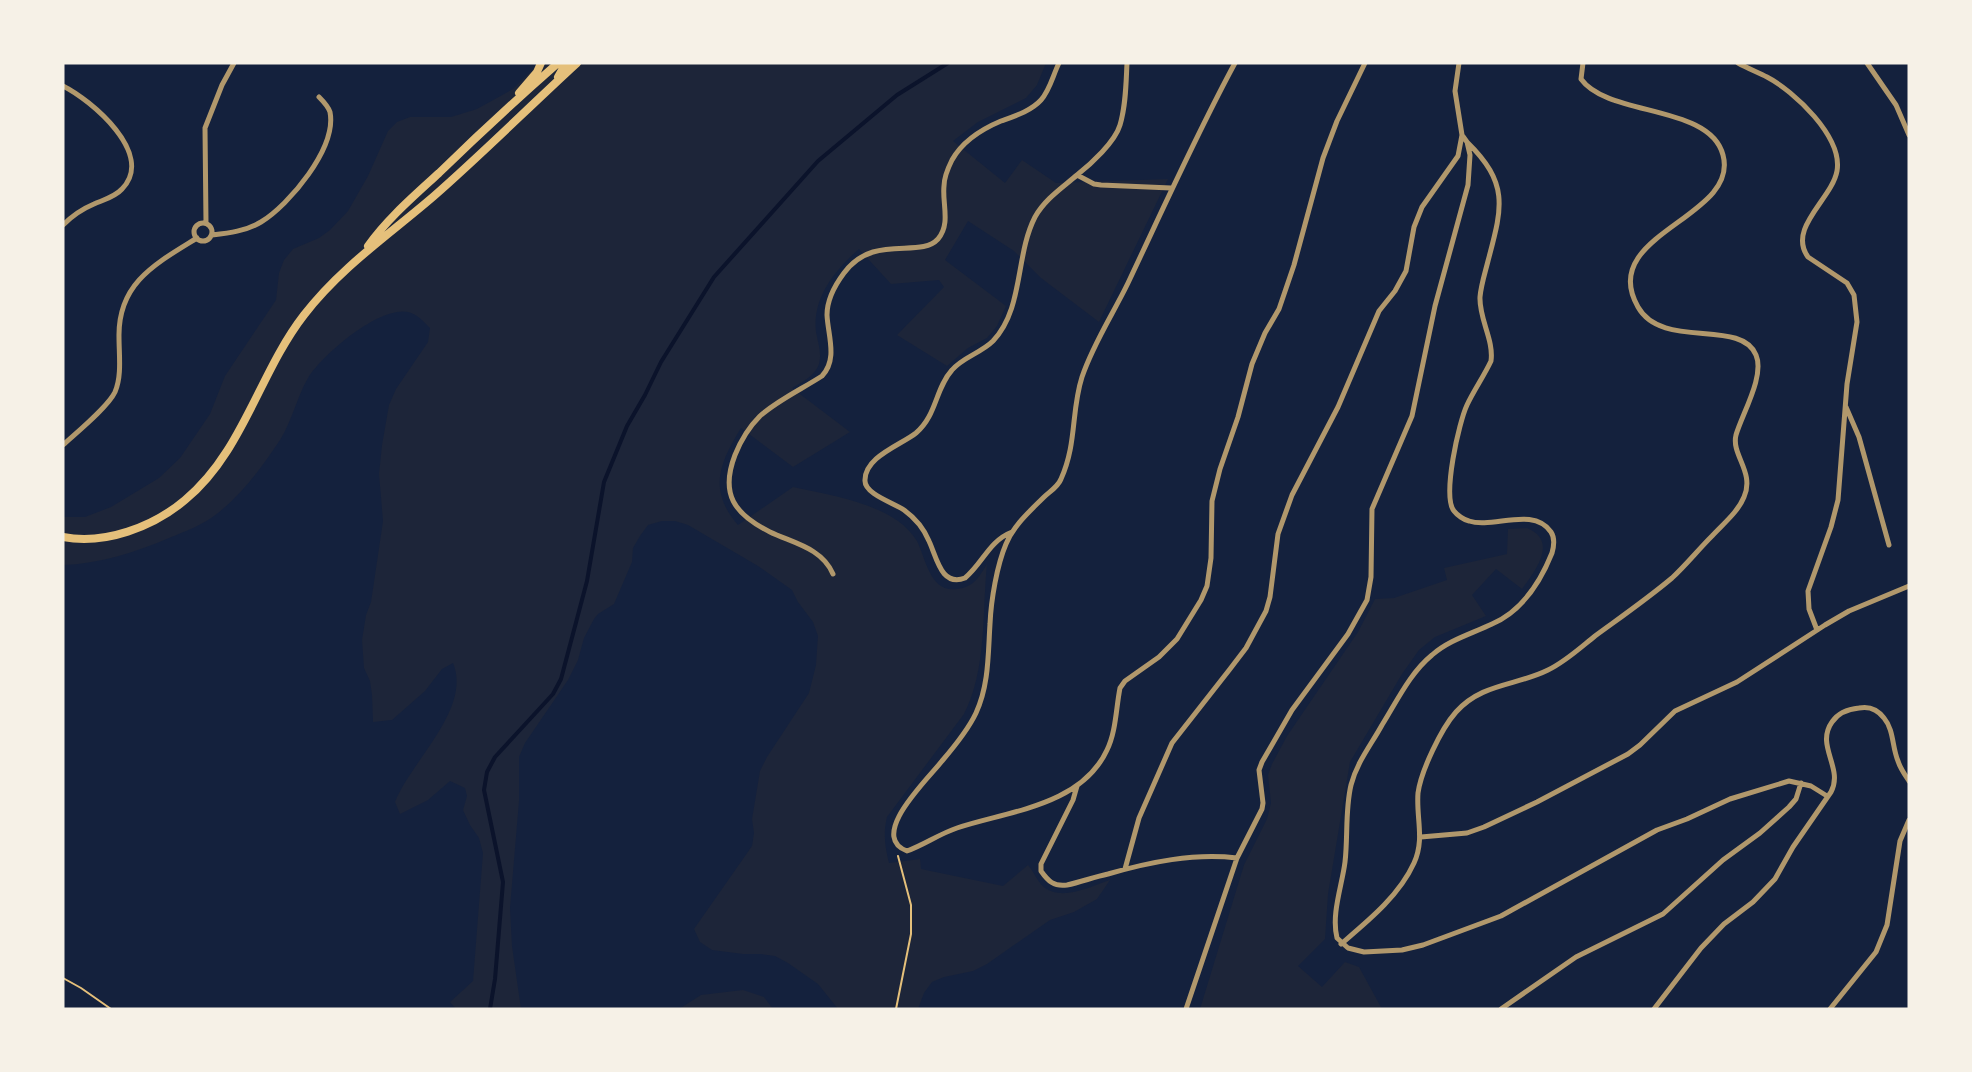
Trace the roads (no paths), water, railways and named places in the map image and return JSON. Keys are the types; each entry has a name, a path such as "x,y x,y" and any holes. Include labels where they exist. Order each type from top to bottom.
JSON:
{"main road":[{"path":"513,102 526,82 537,72 541,63"},
{"path":"364,252 380,229 513,102 558,63"},
{"path":"552,86 566,63"},
{"path":"63,537 86,539 107,537 144,525 183,502 202,486 218,466 237,435 288,337 324,292 364,252 432,198 577,63"}],"street":[{"path":"206,223 205,128 222,85 234,63"},
{"path":"833,574 826,561 818,554 759,525 738,509 729,494 728,486 729,474 738,449 750,427 760,416 828,370 832,355 827,314 829,301 838,282 850,266 859,258 881,249 927,245 938,239 945,224 944,188 952,159 977,135 1027,110 1042,99 1059,63"},
{"path":"1012,532 1001,536 989,547 965,579 955,581 944,575 927,535 918,524 904,510 869,491 865,478 872,463 916,432 927,421 951,370 982,350 1002,329 1008,319 1026,243 1036,216 1050,197 1087,167 1113,138 1120,126 1127,63"},
{"path":"1235,63 1190,147 1128,282 1089,359 1082,379 1073,441 1060,483 1021,519 1012,532 1002,556 993,600 987,670 980,703 975,716 952,749 896,820 893,830 895,844 907,851 951,830 1030,807 1077,786 1092,772 1107,752 1120,687 1159,657 1177,639 1201,600 1207,586 1211,558 1212,501 1252,364 1265,333 1279,309 1294,265 1323,158 1365,63"},
{"path":"1125,869 1139,818 1172,743 1246,648 1266,611 1278,534 1292,495 1338,407 1379,311 1406,272 1418,215 1458,156 1462,135 1455,91 1459,63"},
{"path":"1341,944 1371,918 1405,879 1415,861 1421,837 1418,791 1434,749 1454,714 1486,690 1550,670 1630,611 1685,564 1735,511 1746,491 1745,470 1735,444 1758,367 1758,358 1744,342 1729,336 1675,330 1649,320 1635,303 1629,279 1631,266 1641,254 1661,235 1685,219 1712,191 1723,172 1724,156 1716,141 1705,130 1680,119 1602,96 1587,88 1581,79 1583,63"},
{"path":"1738,63 1766,76 1799,100 1822,127 1836,150 1838,170 1836,177 1806,225 1803,238 1805,253 1808,257 1847,283 1854,295 1857,322 1846,407 1838,500 1831,527 1808,591 1809,609 1817,630"},
{"path":"1867,63 1896,105 1909,135"},
{"path":"63,86 88,101 103,114 123,140 131,164 130,174 123,189 116,195 85,208 63,225"},
{"path":"212,235 242,231 259,224 285,202 305,179 321,154 329,122 330,113 327,105 319,98"},
{"path":"1462,135 1482,157 1493,174 1499,189 1500,202 1480,299 1483,324 1492,354 1462,418 1451,477 1451,504 1454,510 1470,522 1537,521 1550,530 1554,543 1536,585 1520,607 1494,624 1442,647 1418,669 1358,764 1348,805 1345,863 1337,907 1336,932 1341,944 1355,950 1375,952 1402,950 1423,945 1502,916 1657,830 1688,819 1730,799 1780,782 1801,783 1829,794"},
{"path":"1186,1009 1237,858 1262,809 1259,770 1262,762 1292,710 1348,634 1367,600 1371,577 1372,509 1412,416 1435,306 1468,185 1470,155 1467,142"},
{"path":"1077,175 1101,185 1171,188"},
{"path":"200,223 206,223 212,227 212,235 207,241 202,241 197,238 195,227 200,223"},
{"path":"63,445 114,395 119,381 120,313 125,298 144,274 197,238"},
{"path":"1846,407 1859,437 1889,545"},
{"path":"1421,837 1467,833 1537,802 1628,754 1676,711 1722,690 1848,611 1909,586"},
{"path":"1654,1009 1707,942 1724,924 1753,902 1775,879 1835,785 1836,774 1827,749 1827,731 1836,717 1863,707 1877,711 1887,723 1898,761 1909,781"},
{"path":"1501,1009 1576,957 1663,914 1723,860 1760,833 1789,807 1796,799 1801,783"},
{"path":"1077,786 1073,800 1041,864 1041,871 1052,884 1060,886 1079,883 1125,869 1193,856 1237,858"},
{"path":"1830,1009 1876,952 1882,938 1887,926 1900,842 1909,820"}],"waterway":[{"path":"490,1009 495,979 503,882 484,790 487,772 495,757 553,694 561,679 587,581 604,482 627,426 661,362 714,277 818,161 897,95 948,63"}]}
